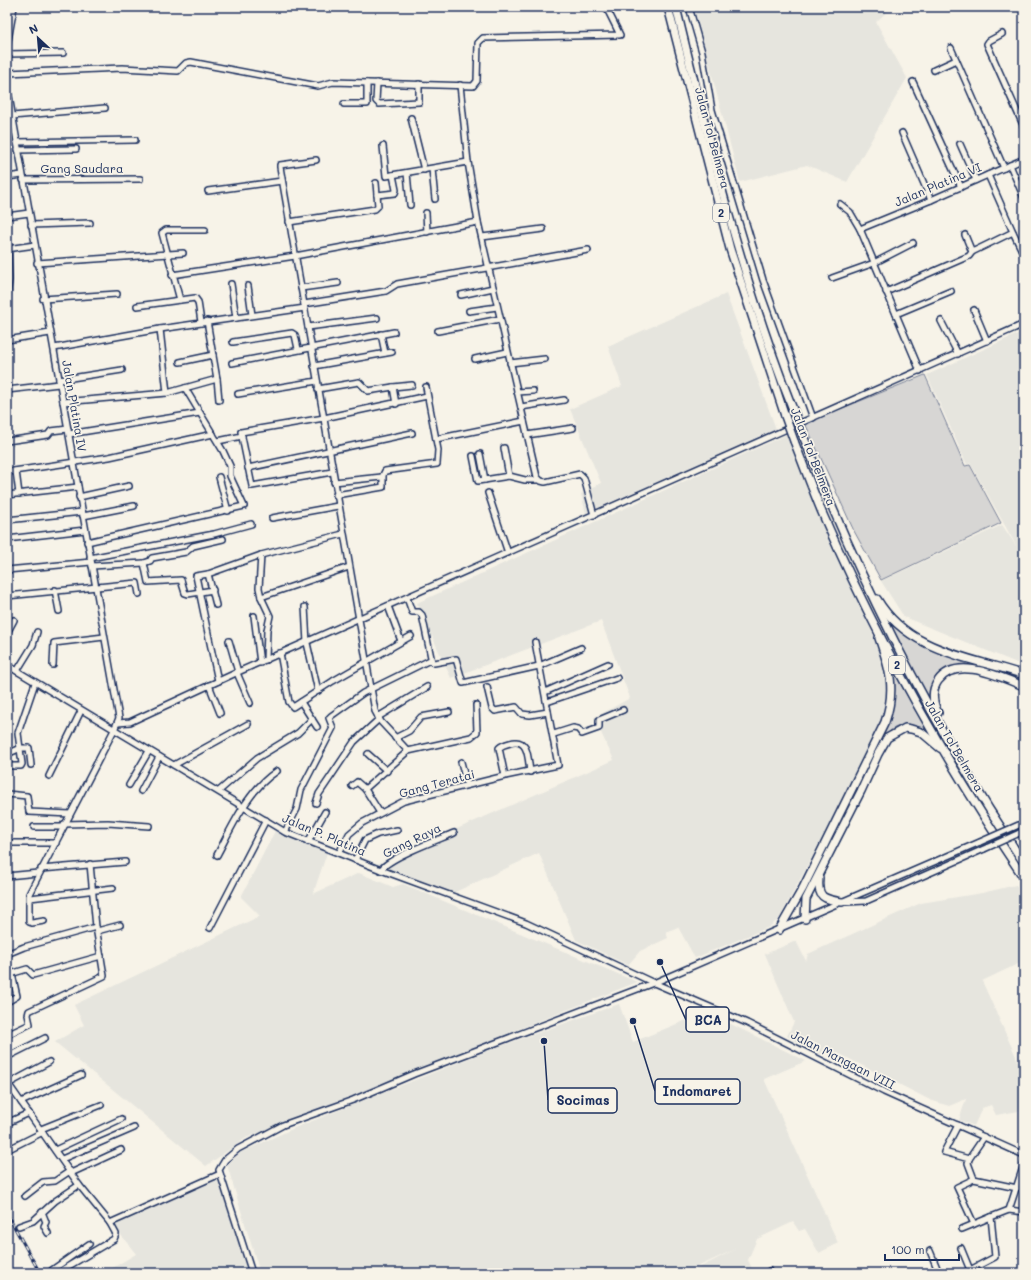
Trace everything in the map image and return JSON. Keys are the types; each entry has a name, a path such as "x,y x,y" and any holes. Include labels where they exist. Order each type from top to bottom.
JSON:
{"highway":[{"name":"Jalan Tol Belmera","path":"668,7 730,249 785,416 824,516 868,611 943,752 977,808 1024,878"},
{"name":"Jalan Tol Belmera","path":"676,7 736,241 761,320 794,412 833,511 878,612 951,746 1024,863"},
{"path":"862,574 883,609 895,623 907,633 946,652 1024,676"},
{"path":"779,930 798,899 840,816 881,734 890,709 890,673 868,611"},
{"path":"951,746 933,699 937,683 942,676 952,670 970,668 1024,686"},
{"path":"805,918 806,899 887,738 905,728 911,729 921,732 943,752"},
{"path":"819,874 818,890 820,895 826,899 842,902"}],"street":[{"path":"7,46 14,7"},
{"path":"7,73 122,68 178,71 186,63 191,62 318,86 334,82 460,85 476,84 478,43 483,38 620,35 606,7"},
{"path":"689,7 702,52 712,110 763,280 813,418"},
{"path":"1002,34 989,41 987,44 1024,127"},
{"path":"951,48 1004,168"},
{"path":"7,54 63,53"},
{"path":"934,70 956,60"},
{"path":"913,82 961,187"},
{"path":"344,104 367,104 366,83"},
{"path":"377,83 376,101 379,104 419,102 420,84"},
{"path":"460,85 468,162 478,222 507,352 539,480"},
{"name":"Jalan Platina IV","path":"7,86 10,112 17,142 43,299 54,348 119,718 118,723"},
{"path":"10,112 105,108"},
{"path":"411,118 424,170"},
{"path":"902,133 931,200"},
{"path":"17,142 135,140"},
{"path":"960,144 976,180"},
{"path":"383,146 386,176 468,162"},
{"path":"18,150 76,149"},
{"name":"Jalan Platina VI","path":"860,229 931,200 1024,159"},
{"path":"316,160 280,165 282,181 366,662 379,718 408,751"},
{"path":"1010,165 1024,198"},
{"path":"432,169 435,199"},
{"path":"407,173 410,204"},
{"path":"377,195 395,193 396,190 393,175"},
{"path":"988,175 1013,232 1024,252"},
{"name":"Gang Saudara","path":"7,178 140,179"},
{"path":"208,191 282,181"},
{"path":"289,222 375,209 378,206 376,183"},
{"path":"840,204 850,212 860,229 920,371"},
{"path":"7,216 29,213"},
{"path":"426,213 427,232"},
{"path":"172,275 295,256 478,222"},
{"path":"31,224 90,223"},
{"path":"482,237 543,229"},
{"path":"180,300 166,255 162,235 163,231 205,230"},
{"path":"886,292 969,256 972,252 1013,232"},
{"path":"965,235 972,252"},
{"path":"832,278 874,262 913,243"},
{"path":"7,297 9,290 7,249 35,245"},
{"path":"54,348 160,328 236,318 386,291 397,284 588,250"},
{"path":"37,263 183,253"},
{"path":"301,288 338,283"},
{"path":"231,284 236,318"},
{"path":"248,286 252,315"},
{"path":"461,295 493,288"},
{"path":"896,314 951,291"},
{"path":"43,299 117,294"},
{"path":"137,306 197,299 201,322"},
{"path":"469,311 497,307"},
{"path":"974,310 987,341"},
{"path":"308,327 377,318"},
{"path":"438,332 500,319"},
{"path":"207,321 219,400"},
{"path":"941,321 958,354"},
{"path":"44,921 29,922 28,909 30,898 28,894 118,723 130,722 237,672 307,643 1024,324"},
{"path":"160,328 167,393"},
{"path":"232,362 394,332"},
{"path":"7,340 50,333"},
{"path":"233,342 292,333 295,335 298,350"},
{"path":"381,334 385,353"},
{"path":"314,366 392,352"},
{"path":"475,359 507,352"},
{"path":"180,362 213,355"},
{"path":"510,363 545,359"},
{"path":"7,390 122,370"},
{"path":"63,402 167,393 217,379"},
{"path":"238,394 317,381"},
{"path":"318,389 358,382 368,391 412,385"},
{"path":"336,495 383,487 383,476 385,471 437,464 438,450 426,386"},
{"path":"392,387 396,404"},
{"path":"87,542 244,506 230,476 230,466 218,441 185,388"},
{"path":"517,392 533,391"},
{"path":"332,472 254,487 251,485 241,432 324,418 396,404 427,396"},
{"path":"521,407 564,400"},
{"path":"7,441 47,436 51,431 68,432 200,413"},
{"path":"436,438 524,421"},
{"path":"527,435 573,428"},
{"path":"248,468 329,452 343,447 412,433"},
{"path":"7,472 74,463 213,434"},
{"path":"218,441 242,436"},
{"path":"504,448 509,476"},
{"path":"480,454 485,480"},
{"path":"473,456 477,480 509,476 525,480 539,480 545,482 580,474 584,478 594,515"},
{"path":"16,471 19,494"},
{"path":"334,482 383,476"},
{"path":"219,477 228,510"},
{"path":"80,496 129,486"},
{"path":"7,495 78,487"},
{"path":"488,493 508,553"},
{"path":"7,520 82,514 134,506"},
{"path":"272,518 338,506"},
{"path":"91,562 251,524"},
{"path":"7,539 85,530"},
{"path":"218,681 196,576 208,574 261,555 343,534"},
{"path":"7,570 91,562 144,563 150,561 152,558 187,552 193,546 223,539"},
{"path":"261,555 258,577 261,597 270,616 267,630 266,660"},
{"path":"144,563 147,582 181,580 185,593 199,593 213,590"},
{"path":"261,597 349,567"},
{"path":"208,574 216,605"},
{"path":"7,596 55,590 138,583 139,594"},
{"path":"55,590 58,611"},
{"path":"407,598 412,612 419,612 422,615 430,660"},
{"path":"388,606 401,641"},
{"path":"305,607 307,643 318,691"},
{"path":"254,616 260,663"},
{"path":"7,633 14,620"},
{"path":"17,671 33,645 37,632"},
{"path":"280,654 290,705 293,707 411,636"},
{"path":"53,665 54,643 104,637"},
{"path":"229,641 237,672 250,703"},
{"path":"535,642 539,666 546,692 548,712 554,734 573,728 582,734 593,732 599,728 600,720 623,710"},
{"path":"430,660 434,663 456,659 461,681 466,683 539,666 581,648"},
{"path":"285,832 297,809 301,790 334,728 329,718 330,716 372,689 430,660"},
{"path":"546,692 608,664"},
{"name":"Jalan P. Platina","path":"7,665 285,832 381,870 526,923 654,983"},
{"path":"547,702 617,678"},
{"path":"12,766 21,766 22,764 18,733 35,682"},
{"path":"209,685 220,713"},
{"path":"316,803 320,794 354,742 379,718 427,688"},
{"path":"487,688 492,708 495,711 516,707 522,714 530,715 548,712"},
{"path":"302,702 317,727"},
{"path":"365,790 408,751 471,737 477,732 476,705"},
{"path":"49,776 81,710"},
{"path":"395,738 409,731 421,717 449,712"},
{"path":"219,791 257,758 298,733 312,718"},
{"path":"174,765 248,724"},
{"name":"Gang Teratai","path":"339,853 349,834 362,823 380,813 410,800 505,776 558,765 554,734"},
{"path":"505,776 499,748 515,742 520,742 526,747 530,772"},
{"path":"7,754 20,748 27,747 30,749 31,765"},
{"path":"129,785 149,751"},
{"path":"368,754 387,771"},
{"path":"141,791 159,756"},
{"path":"461,762 467,786"},
{"path":"217,855 243,807 265,779 277,770"},
{"path":"352,786 357,782 365,790 380,813"},
{"path":"7,794 28,796 29,812 70,814"},
{"path":"308,842 325,812"},
{"path":"210,928 266,820"},
{"path":"34,827 108,823 150,826"},
{"path":"252,1273 239,1226 220,1174 221,1165 230,1154 249,1142 278,1127 353,1100 414,1074 654,983 1022,824"},
{"path":"355,860 365,840 378,834 397,830"},
{"path":"842,902 866,901 1024,832"},
{"name":"Gang Raya","path":"381,870 384,865 396,858 454,833"},
{"path":"7,844 56,843"},
{"path":"7,876 90,864 125,862"},
{"path":"7,1035 30,1024 28,1014 29,1011 102,978 104,974 92,891 90,864"},
{"path":"30,898 113,888"},
{"path":"7,954 24,947 97,929 120,925"},
{"path":"7,1002 16,999 17,996 9,975 27,969 33,975 101,956"},
{"name":"Jalan Mangaan VIII","path":"654,983 747,1024 884,1092 1024,1155"},
{"path":"7,1057 45,1038"},
{"path":"49,1062 8,1083 79,1185 110,1223 116,1234 114,1238 57,1273"},
{"path":"22,1102 81,1075"},
{"path":"7,1150 42,1131 101,1105"},
{"path":"7,1123 29,1113"},
{"path":"55,1150 121,1119"},
{"path":"958,1125 944,1152 969,1159"},
{"path":"62,1159 134,1128"},
{"path":"974,1179 968,1163 969,1159 984,1137"},
{"path":"25,1196 43,1182 55,1181 70,1172 121,1150"},
{"path":"1009,1210 1024,1164"},
{"path":"110,1223 220,1174"},
{"path":"974,1224 957,1187 974,1179 1017,1188"},
{"path":"19,1226 33,1221 55,1201 79,1185"},
{"path":"962,1229 1009,1210 1024,1212"},
{"path":"42,1212 46,1222 44,1226 48,1232"},
{"path":"961,1248 970,1271 995,1257 991,1217"},
{"path":"54,1273 52,1270 89,1244"},
{"path":"930,1251 939,1273"}],"shaded area":[{"path":"694,7 892,7 876,22 907,78 847,182 807,165 740,182"},
{"path":"726,294 776,429 586,513 581,494 601,483 570,409 622,386 608,346"},
{"path":"1024,331 1024,666 904,617 881,581 1002,525 1017,547 970,463 967,465 927,375"},
{"path":"925,375 965,466 970,465 1001,523 881,580 854,531 805,423"},
{"path":"788,434 820,519 883,656 889,687 881,728 779,919 769,927 695,958 678,927 666,932 668,938 640,951 628,965 576,940 539,853 453,893 377,864 614,760 594,718 630,698 601,621 451,678 417,603"},
{"path":"888,621 917,641 971,666 953,667 940,672 933,682 929,701"},
{"path":"892,669 925,727 924,730 916,726 907,725 894,728 882,737 891,712 893,687"},
{"path":"275,831 327,853 313,894 359,873 393,887 403,884 637,982 246,1138 206,1166 55,1042 84,1025 74,1005 260,916 241,897"},
{"path":"1016,885 1024,897 1024,961 982,981 1022,1070 1024,1069 1024,1092 1021,1093 1019,1111 996,1115 991,1105 982,1108 974,1126 959,1120 966,1099 949,1106 930,1100 832,1050 818,1054 787,1036 794,1022 765,954 796,941 806,961 808,954 921,903 982,893"},
{"path":"619,1004 633,1042 706,1012 806,1061 764,1079 838,1243 819,1253 805,1229 799,1231 793,1222 757,1239 748,1260 754,1273 689,1273 736,1249 684,1273 260,1273 227,1165 240,1153 292,1129 495,1048"},
{"path":"218,1179 248,1273 104,1273 136,1254 113,1225"}],"railway":[{"path":"7,1214 40,1273"}],"place":[{"name":"BCA","path":"660,962"},
{"name":"Indomaret","path":"633,1021"},
{"name":"Socimas","path":"544,1041"}]}
